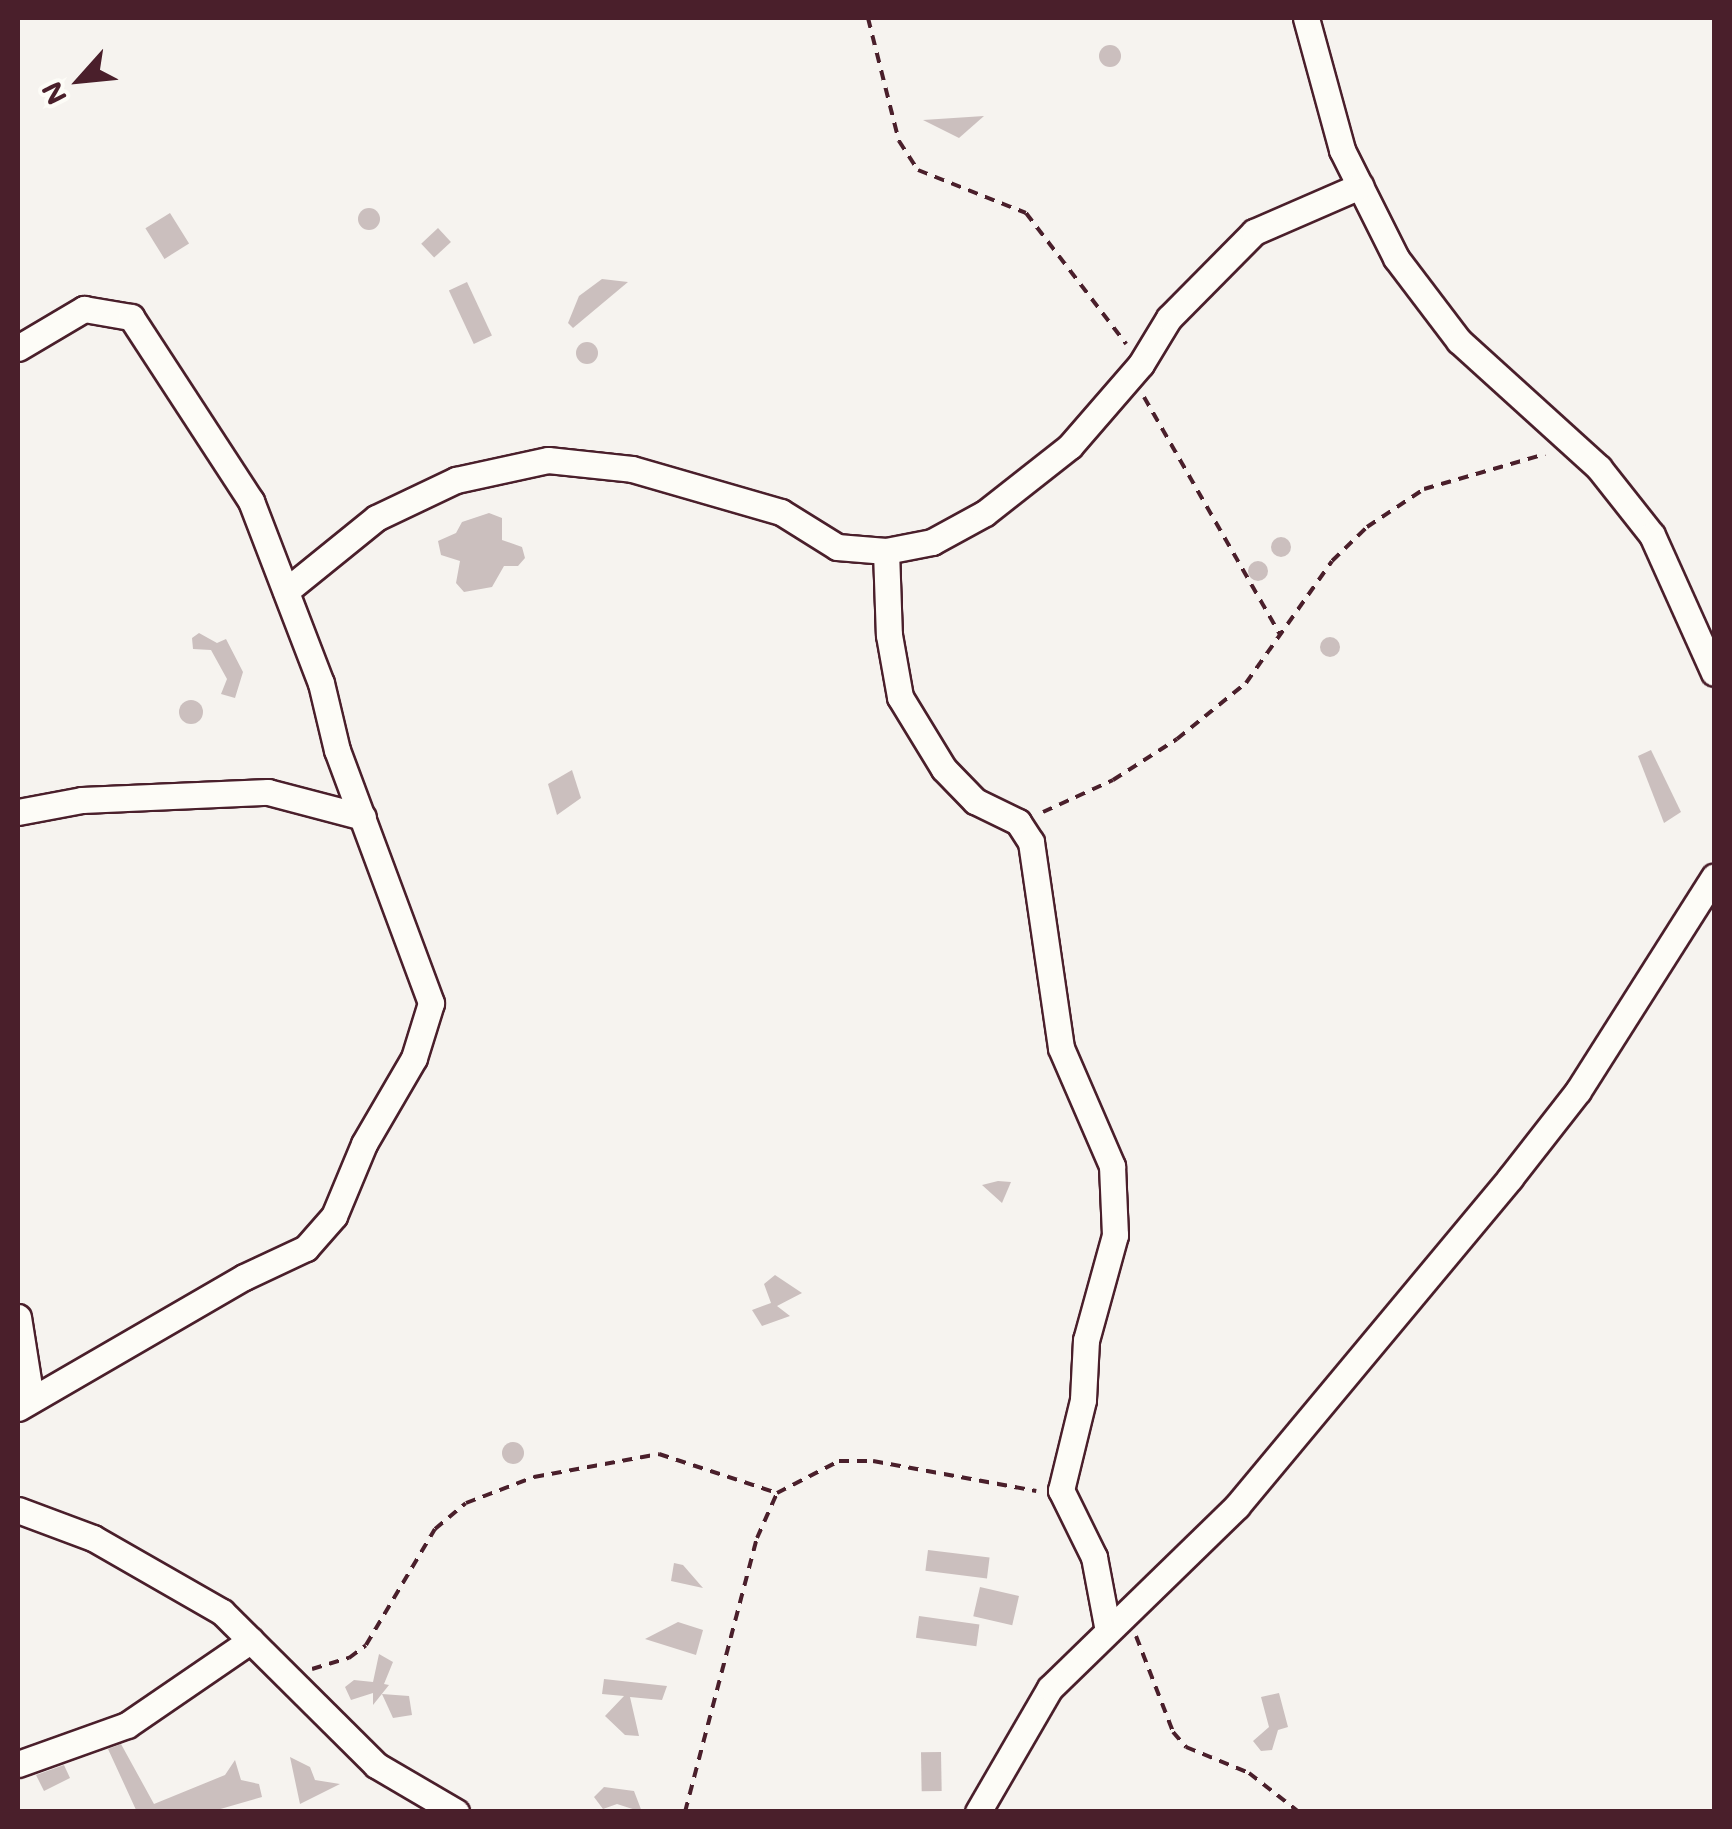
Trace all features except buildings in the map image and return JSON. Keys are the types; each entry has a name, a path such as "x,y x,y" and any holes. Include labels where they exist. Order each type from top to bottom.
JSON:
{"street":[{"path":"1306,18 1342,150 1396,258 1460,342 1580,450 1652,535 1714,673"},
{"path":"286,592 376,518 456,480 548,460 632,469 781,512 836,547 886,551 932,542 985,513 1070,446 1136,370 1177,308 1254,232 1360,186"},
{"path":"18,348 84,308 131,317 251,501 431,1003 414,1058 364,1144 334,1216 306,1248 24,1403 18,1317"},
{"path":"886,551 889,634 900,697 915,730 974,802 1018,822 1038,863 1060,1048 1112,1166 1115,1236 1086,1340 1083,1400 1061,1490 1094,1557 1108,1631"},
{"path":"18,812 82,800 268,792 363,817"},
{"path":"978,1812 1050,1688 1237,1506 1423,1287 1578,1091 1714,876"},
{"path":"18,1510 93,1538 222,1612 376,1765 456,1812"},
{"path":"18,1764 127,1726 251,1640"}],"path":[{"path":"868,18 899,141 918,170 1026,213 1136,370 1281,636"},
{"path":"1018,822 1113,780 1177,739 1246,683 1332,561 1424,488 1526,457 1580,450"},
{"path":"288,1676 350,1658 366,1645 434,1529 466,1503 534,1477 659,1454 777,1492"},
{"path":"685,1812 757,1538 777,1492 839,1462 874,1461 1021,1492 1061,1490"},
{"path":"1128,1613 1173,1732 1186,1746 1280,1792 1299,1812"}]}
